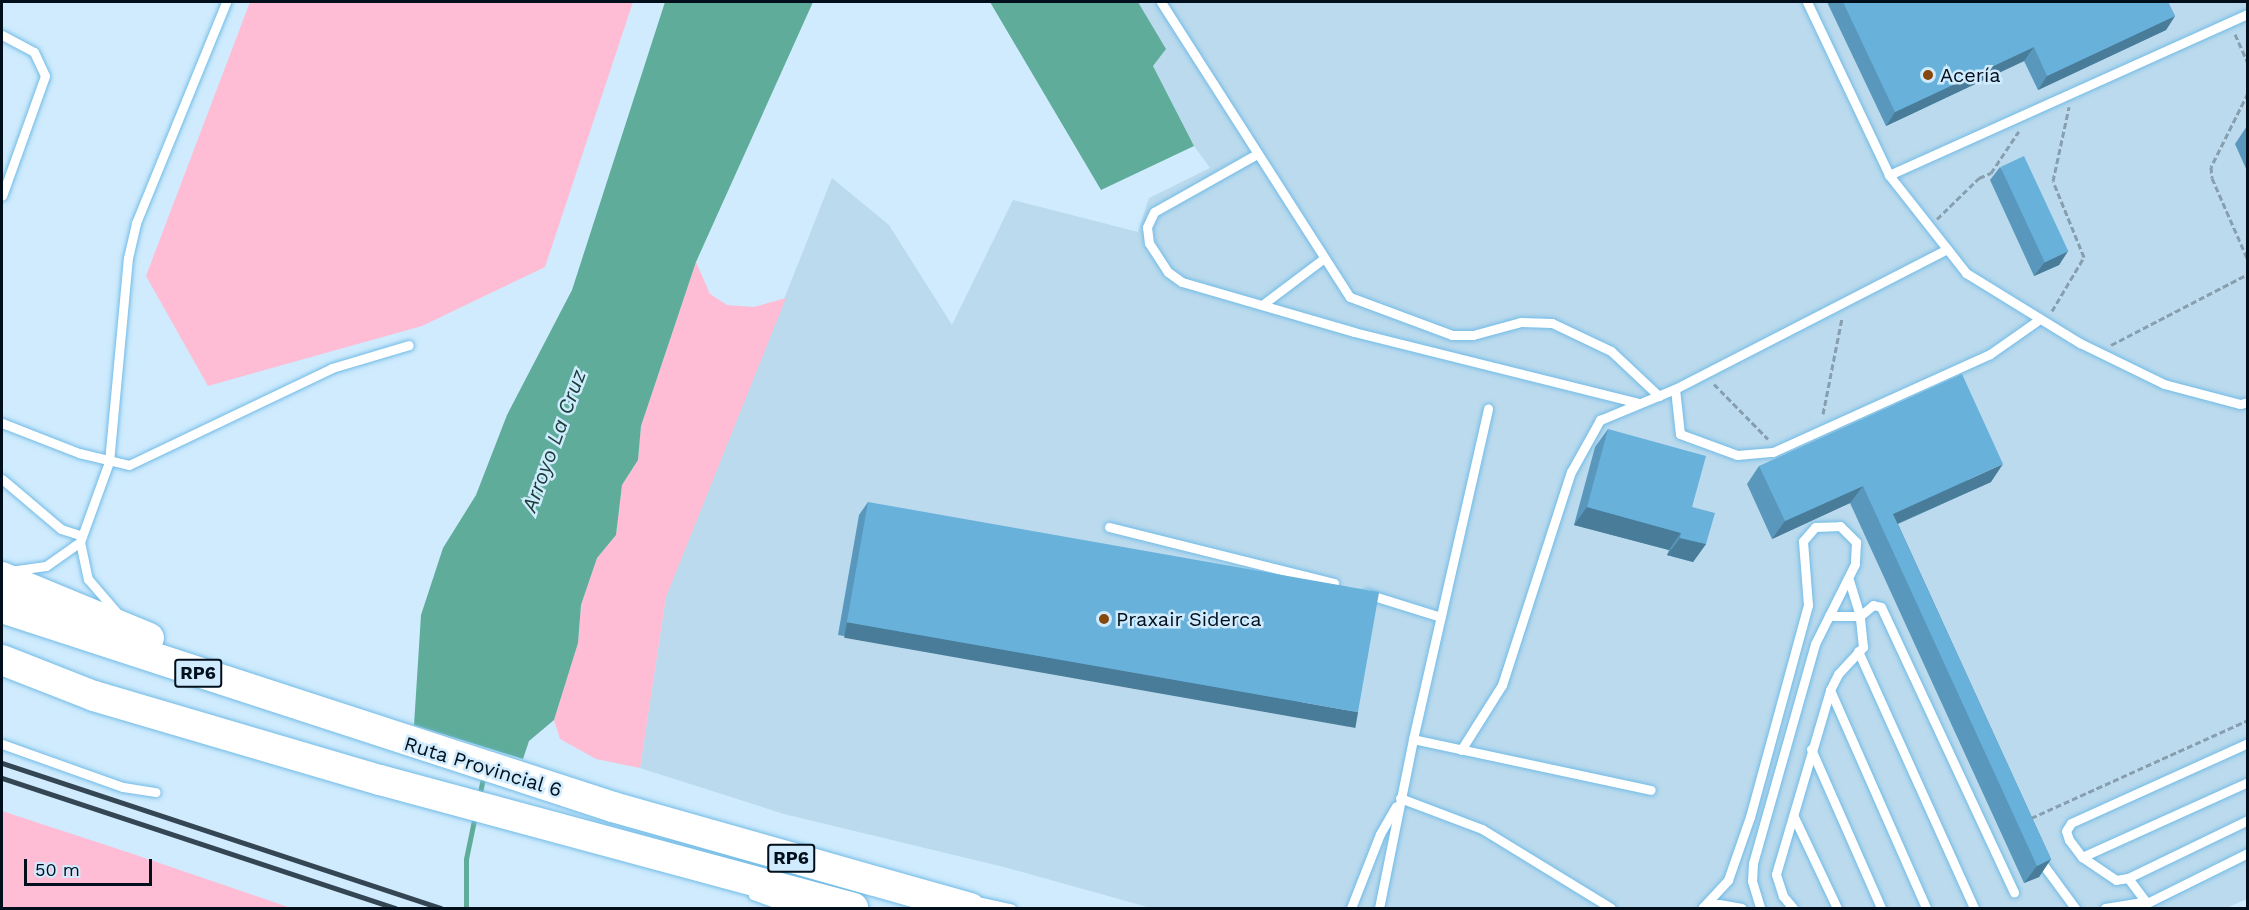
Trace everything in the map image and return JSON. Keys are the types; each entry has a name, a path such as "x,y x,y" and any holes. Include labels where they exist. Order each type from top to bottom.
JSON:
{"highway":[{"path":"2,577 394,739"},
{"name":"Ruta Provincial 6","path":"2,608 394,739 613,807 970,909"},
{"name":"Ruta Provincial 6","path":"2,660 94,696 380,780 853,909"},
{"path":"2,675 94,696"}],"lane":[{"path":"135,632 88,579 81,539 109,462 128,258 136,223 226,2"},
{"path":"1161,2 1323,259 1350,297 1452,335 1473,335 1521,322 1552,324 1611,351 1659,396"},
{"path":"1807,2 1889,175 1966,273 2050,325 2163,384 2240,404 2247,402"},
{"path":"1889,175 2247,14"},
{"path":"2,35 34,52 45,76 2,196"},
{"path":"1257,154 1154,212 1147,227 1157,257 1175,277 1354,332 1640,403"},
{"path":"1461,750 1502,685 1571,472 1600,420 1675,389 1947,249"},
{"path":"1262,305 1323,259"},
{"path":"1675,389 1680,434 1737,454 1779,450 1990,354 2040,319"},
{"path":"2,423 109,462 129,465 300,381 409,345"},
{"path":"1379,909 1400,798 1488,408"},
{"path":"2,479 61,529 81,539"},
{"path":"1702,908 1728,880 1750,817 1808,605 1803,542 1815,527 1840,526 1856,542 1849,581 1815,644 1753,863 1752,881 1760,909"},
{"path":"1109,527 1350,589"},
{"path":"2,572 46,566 81,539"},
{"path":"1793,909 1783,896 1776,874 1830,690 1864,640 1860,616 1849,581"},
{"path":"1361,592 1441,617"},
{"path":"1860,616 1866,608 1881,607 2014,892"},
{"path":"1829,616 1860,616"},
{"path":"1858,651 1974,909"},
{"path":"1830,690 1926,909"},
{"path":"1413,739 1651,790"},
{"path":"2247,743 2071,823 2066,831 2069,840 2082,857 2116,880 2128,879 2247,820"},
{"path":"2,744 123,787 156,792"},
{"path":"1811,749 1881,909"},
{"path":"2082,857 2247,782"},
{"path":"1351,909 1380,834 1400,798"},
{"path":"1400,798 1482,829 1611,909"},
{"path":"1794,817 1836,909"},
{"path":"2022,822 2046,872 2075,909"},
{"path":"603,842 723,884"},
{"path":"2137,909 2146,902 2247,853"},
{"path":"833,870 1011,909"},
{"path":"2128,879 2146,902"},
{"path":"745,892 789,909"},
{"path":"2105,909 2146,902"},
{"path":"1702,908 1719,904 1742,909"}],"path":[{"path":"2229,22 2247,63"},
{"path":"2050,325 2053,304 2084,257 2053,181 2073,92"},
{"path":"2247,93 2211,167 2212,178 2247,260"},
{"path":"1929,226 1979,178 1990,173 2019,131 2024,114"},
{"path":"2101,353 2124,335 2236,284 2247,274"},
{"path":"1820,431 1845,302"},
{"path":"1704,374 1779,450"},
{"path":"2022,822 2247,720"}],"shaded area":[{"path":"250,2 633,2 545,267 422,326 208,386 146,276"},
{"path":"1138,2 2247,2 2247,899 2226,908 1151,908 1004,867 784,814 640,768 666,597 832,178 889,225 952,325 1013,200 1138,232 1149,198 1210,168 1194,146 1153,66 1166,49"},
{"path":"696,262 710,294 727,305 754,307 786,298 666,597 640,768 596,759 560,739 554,720 578,643 581,605 597,558 616,535 622,485 638,460 641,426"},
{"path":"2,811 127,852 291,908 2,908"}],"water":[{"path":"665,2 813,2 696,262 641,426 638,460 622,485 616,535 597,558 581,605 578,643 554,720 529,741 523,759 414,725 421,615 443,548 476,495 507,415 572,290"},
{"path":"990,2 1138,2 1166,49 1153,66 1194,146 1101,190"}],"building":[{"name":"Acería","path":"1843,2 2168,2 2175,16 2047,76 2034,47 1895,112"},
{"path":"2024,156 2068,251 2045,262 2000,167"},
{"path":"1962,374 2003,464 1893,514 2051,859 2037,866 1863,486 1785,521 1759,466"},
{"path":"1608,429 1706,456 1692,507 1715,513 1706,544 1680,538 1681,533 1587,507"},
{"name":"Praxair Siderca","path":"868,502 1379,592 1358,712 847,622"}],"waterway":[{"name":"Arroyo La Cruz","path":"479,797 484,774"},
{"name":"Arroyo La Cruz","path":"466,908 466,859 475,815"}],"railway":[{"path":"2,763 441,908"},
{"path":"2,778 395,908"}],"place":[{"name":"Acería","path":"1928,75"},
{"name":"Praxair Siderca","path":"1104,619"}]}
